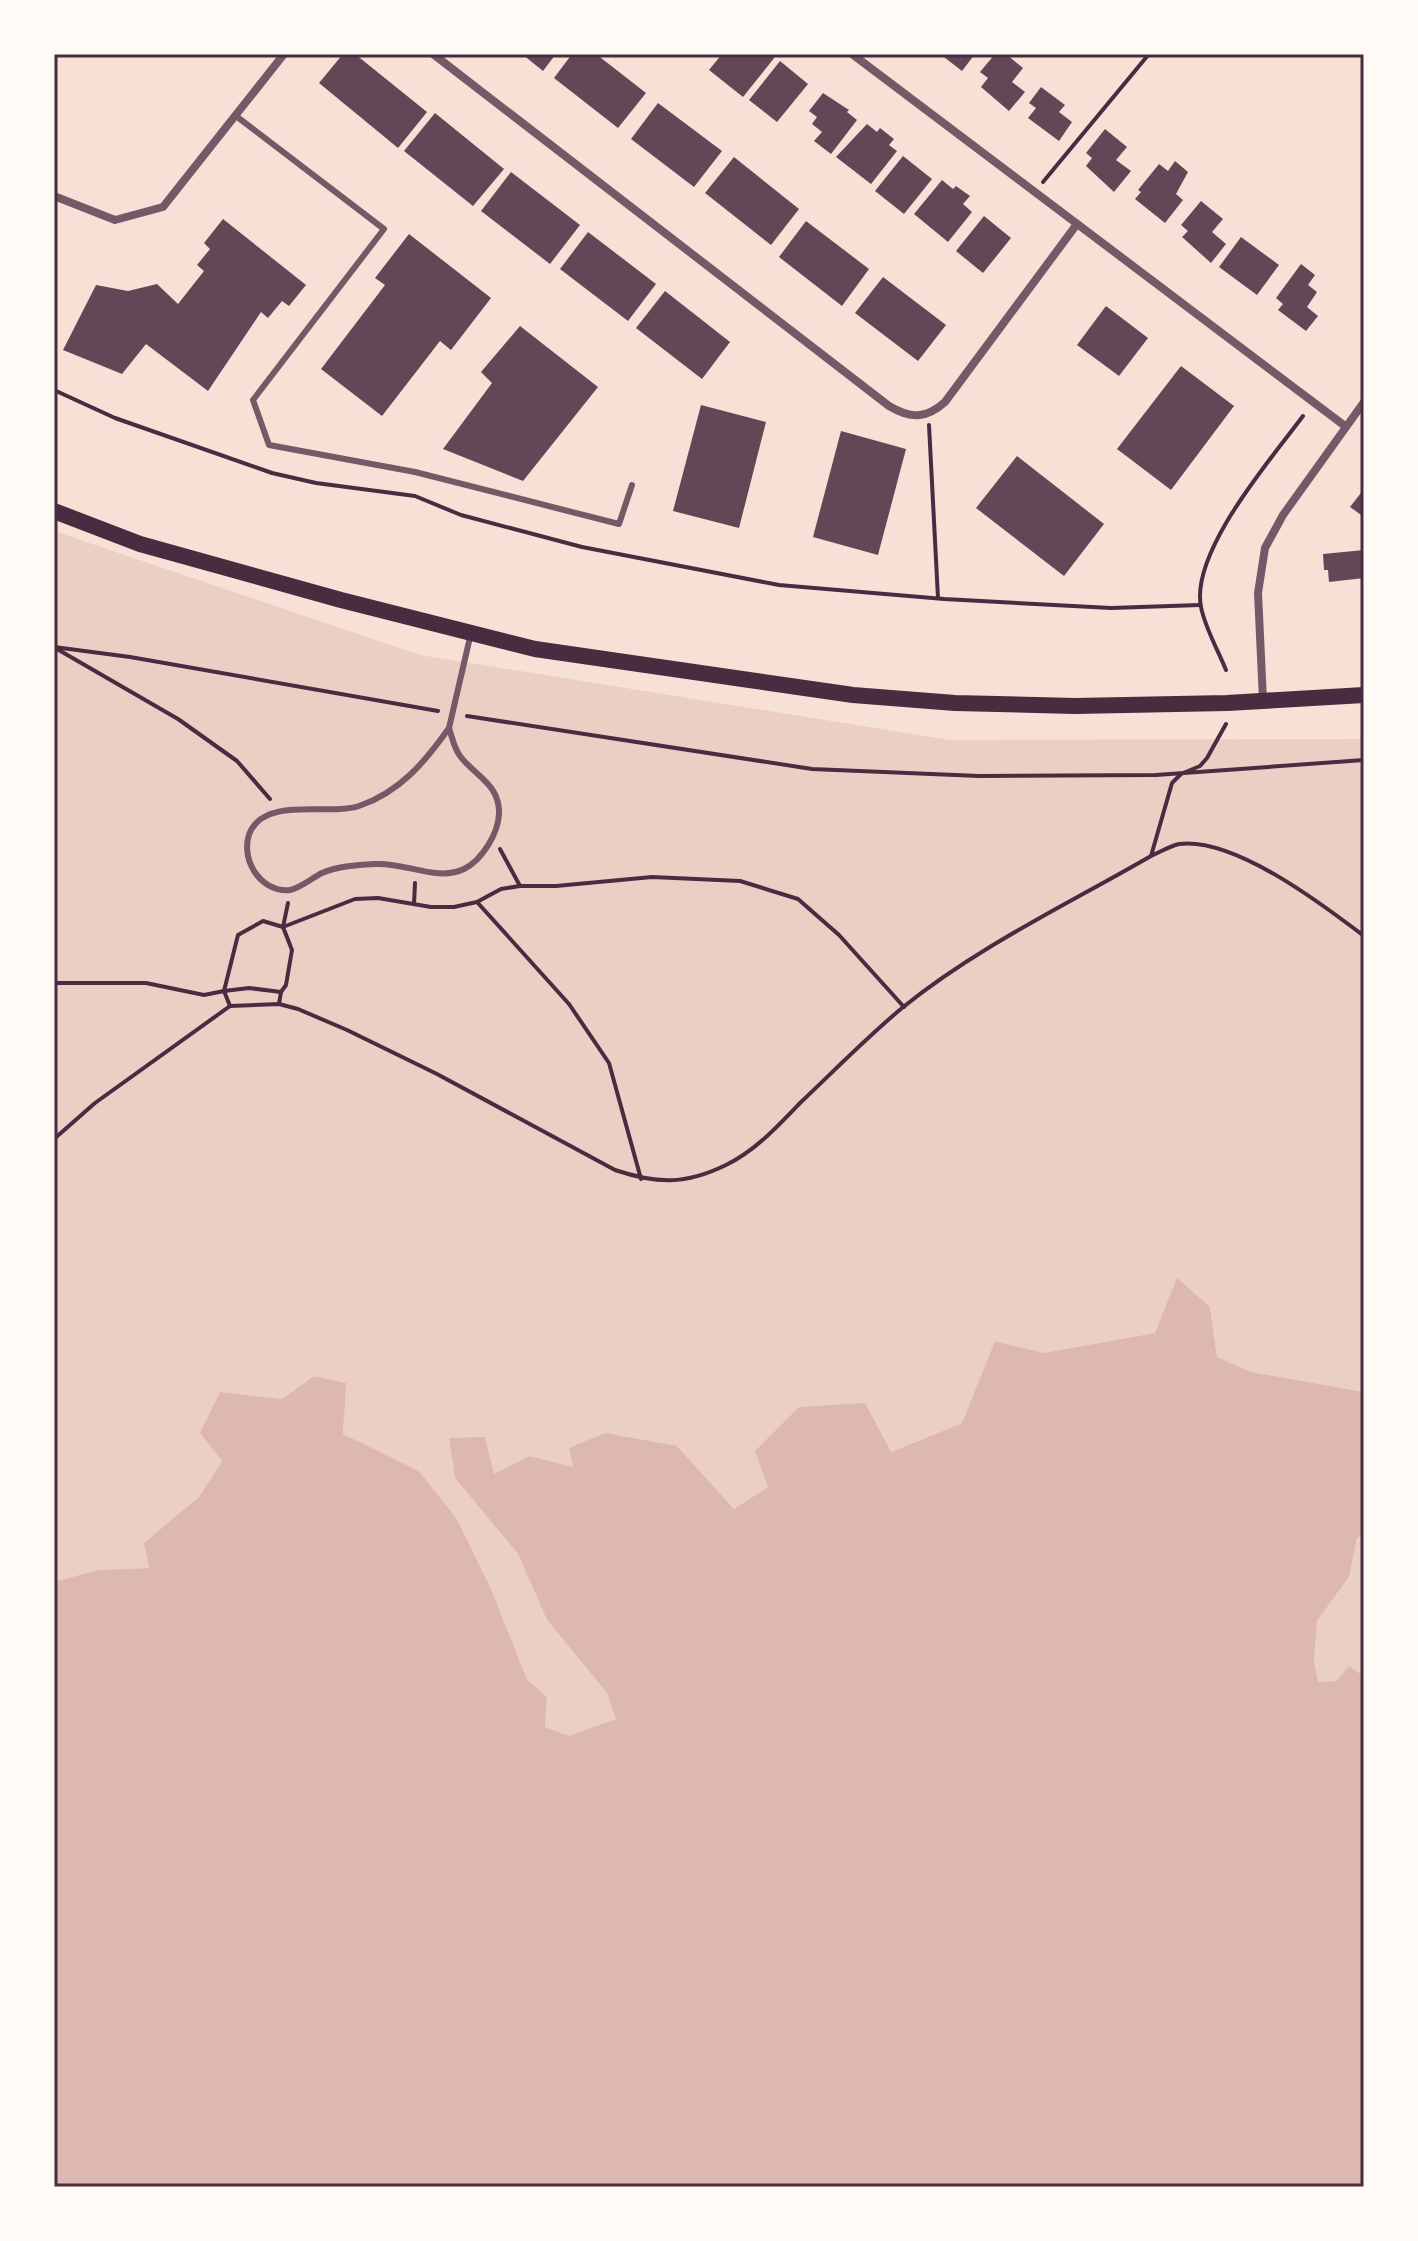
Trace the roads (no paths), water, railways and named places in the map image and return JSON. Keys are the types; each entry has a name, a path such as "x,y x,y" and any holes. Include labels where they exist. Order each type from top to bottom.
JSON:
{"main road":[{"path":"54,511 140,544 535,649 853,695 955,703 1075,706 1364,695"}],"street":[{"path":"54,196 115,220 163,207 284,54"},
{"path":"433,54 889,406 915,417 927,415 945,402 1077,224"},
{"path":"852,54 1345,426"},
{"path":"1263,700 1258,593 1265,548 1283,515 1364,402"}],"lane":[{"path":"236,116 384,229 253,400 269,445 415,472 619,524 632,485"},
{"path":"449,728 461,757 490,784 496,795 499,815 493,836 482,854 468,867 450,874 391,863 348,866 325,871 291,890 267,883 255,873 248,862 246,845 252,829 265,817 280,810 357,807 377,798 411,775 426,760 449,728 471,633"}]}
